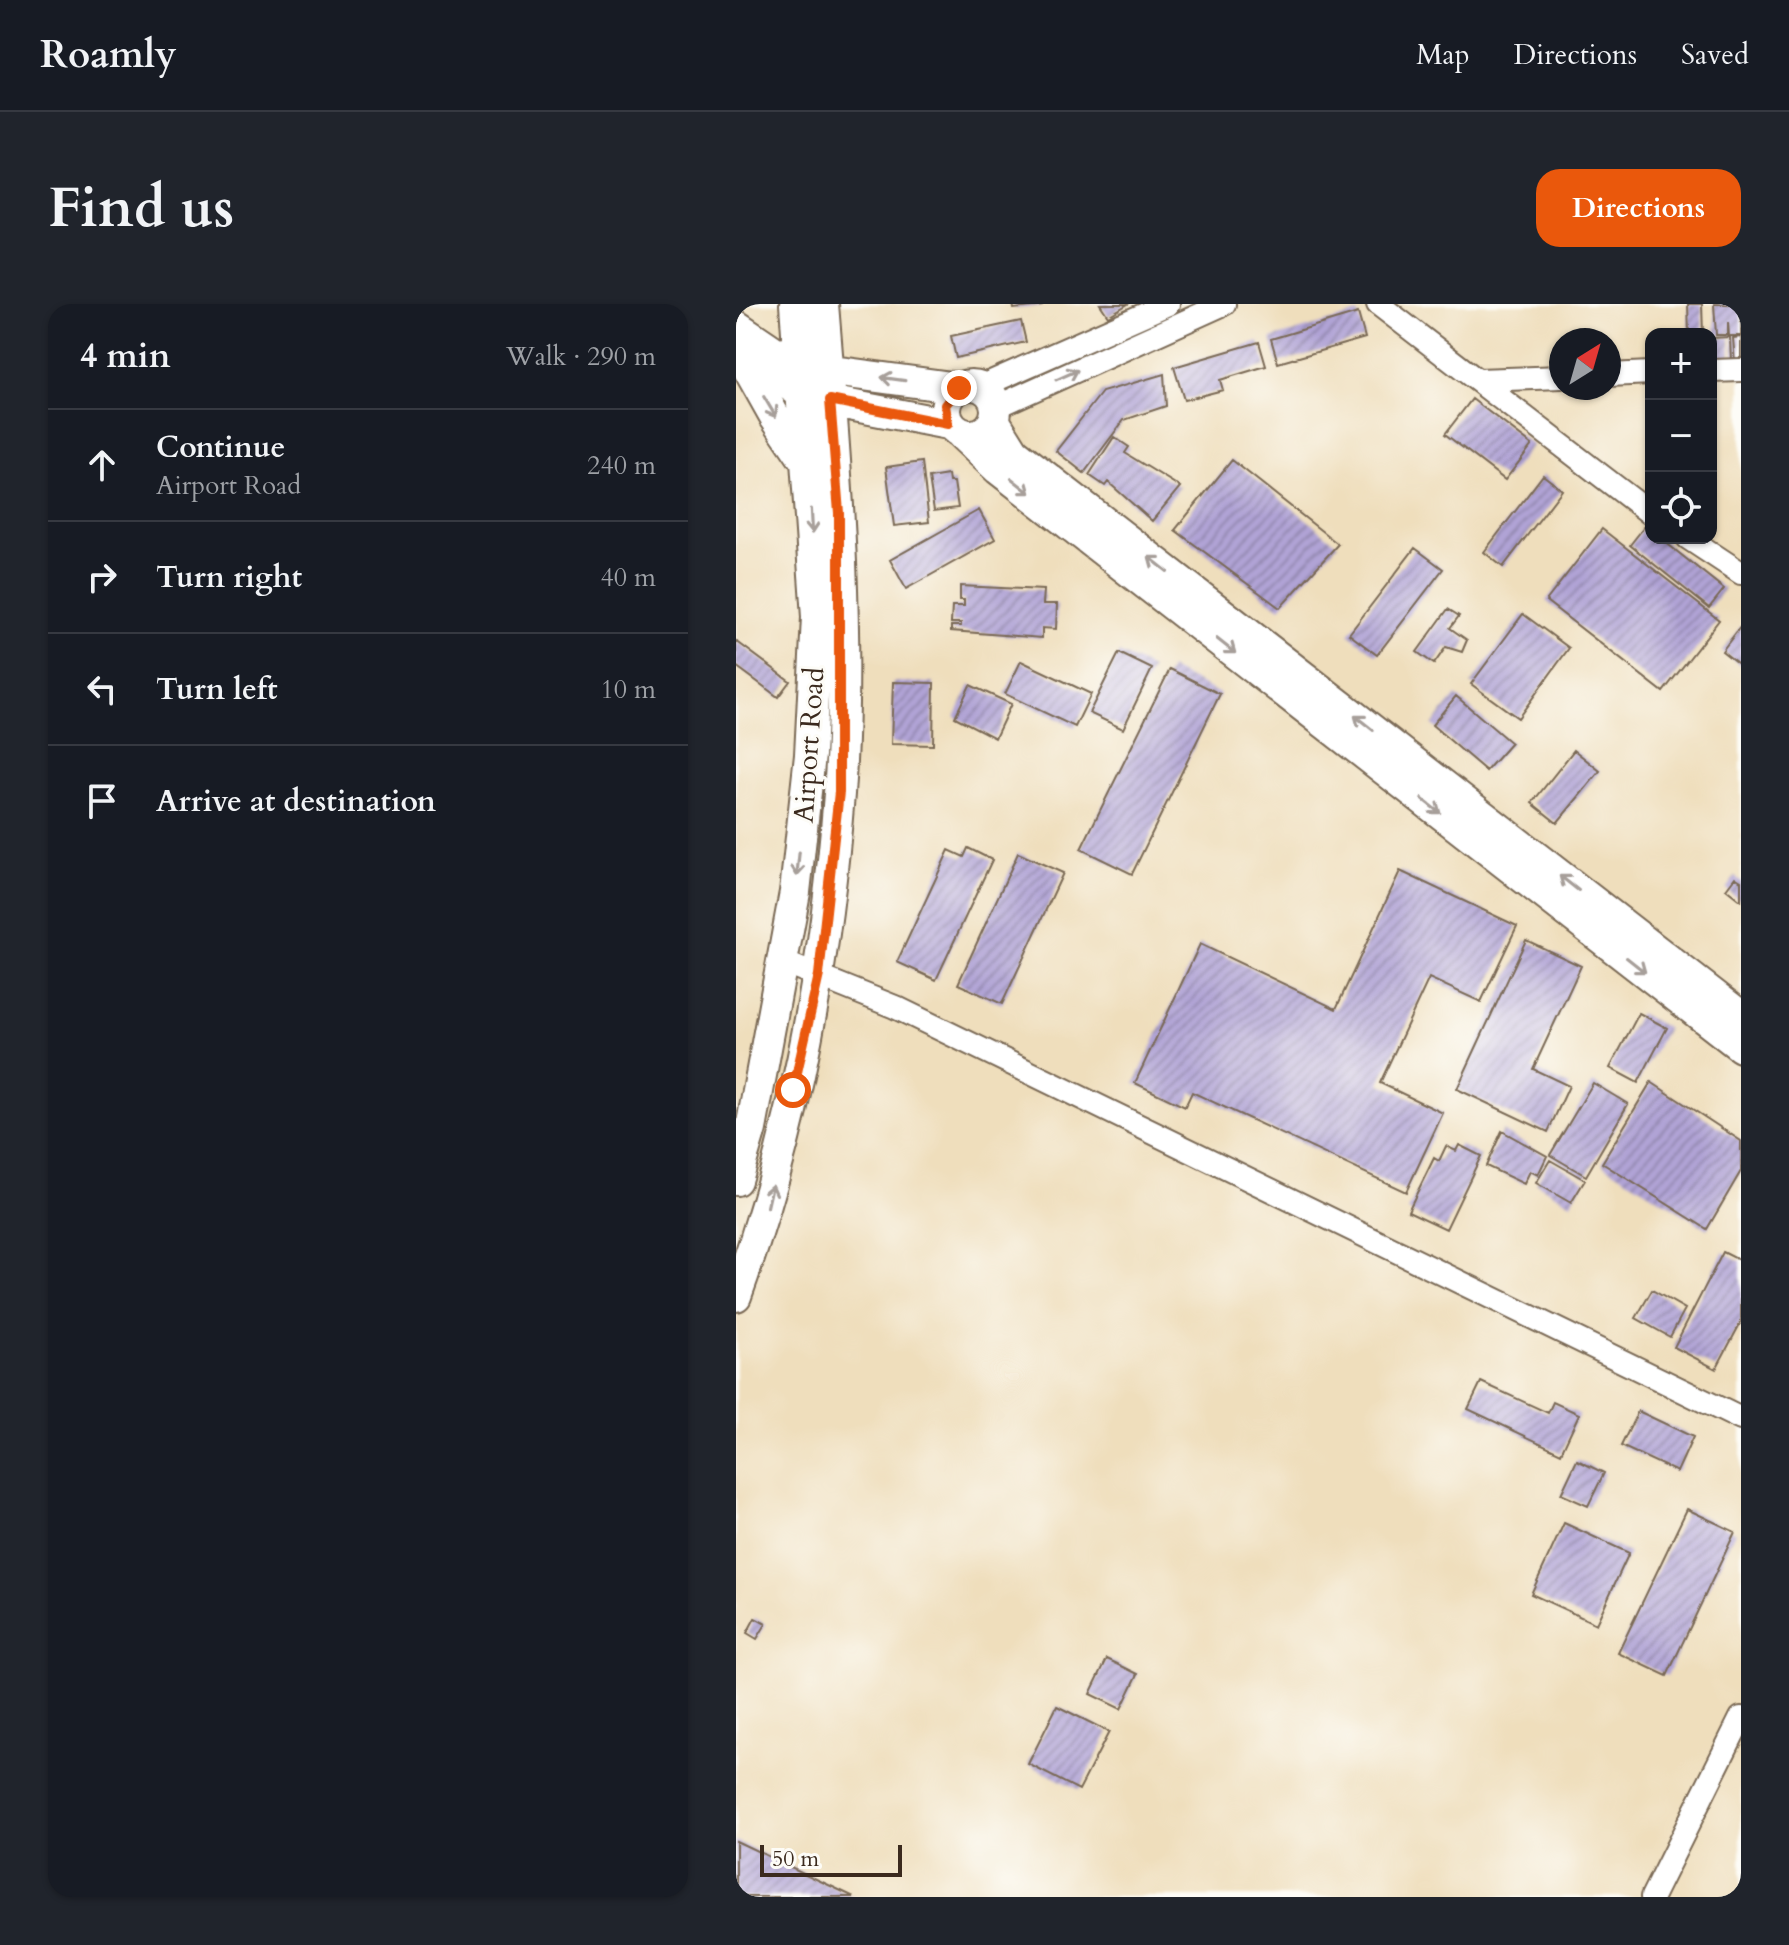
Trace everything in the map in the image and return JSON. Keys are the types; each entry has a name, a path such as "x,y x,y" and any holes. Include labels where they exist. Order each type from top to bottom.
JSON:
{"main road":[{"name":"Airport Road","path":"736,1296 768,1208 819,975 839,792 839,513 814,368 795,304"},
{"name":"Airport Road","path":"814,368 823,304"},
{"path":"736,345 808,465"},
{"path":"814,368 982,400 1014,452 1741,1016"},
{"name":"Airport Road","path":"736,1180 751,1129 783,962 795,892 810,755 817,617 808,465 817,398"},
{"path":"817,398 977,435 982,400"},
{"path":"982,400 945,405 955,429 998,469 1741,1047"}],"street":[{"path":"982,400 1168,304"},
{"path":"982,400 1224,304"},
{"path":"1378,304 1645,509"},
{"path":"736,323 814,368"},
{"path":"736,345 773,377 817,398"},
{"path":"1717,371 1741,370"},
{"path":"1621,374 1645,373"},
{"path":"1478,380 1549,377"},
{"path":"1697,544 1741,573"},
{"path":"783,962 909,1014 1741,1419"},
{"path":"1652,1897 1741,1718"}],"building":[{"path":"1013,304 1042,304 1042,306 1014,309"},
{"path":"1100,304 1128,304 1108,316"},
{"path":"1688,304 1702,304 1703,328 1689,328"},
{"path":"1714,304 1741,304 1741,336 1729,336 1728,322 1728,335 1717,335"},
{"path":"1358,313 1365,338 1278,363 1271,339"},
{"path":"1021,321 1026,342 956,358 951,336"},
{"path":"1730,337 1731,361 1717,361 1717,338"},
{"path":"1741,337 1741,363 1735,363 1733,338"},
{"path":"1259,342 1266,366 1220,380 1223,390 1184,400 1174,367"},
{"path":"1164,374 1166,406 1124,420 1084,473 1056,451 1102,392"},
{"path":"1472,399 1532,445 1505,480 1445,434"},
{"path":"1114,437 1129,447 1125,453 1180,487 1152,521 1108,482 1105,486 1089,475"},
{"path":"1232,460 1338,544 1280,608 1175,530"},
{"path":"922,462 929,522 894,526 886,467"},
{"path":"948,475 949,482 954,482 958,508 934,511 929,478"},
{"path":"1543,475 1562,490 1503,567 1484,552"},
{"path":"979,510 995,539 906,589 890,560"},
{"path":"1645,526 1645,544 1668,544 1724,589 1709,608 1630,545"},
{"path":"1602,529 1719,620 1663,692 1546,601"},
{"path":"1415,548 1443,569 1377,655 1349,634"},
{"path":"960,586 1044,590 1043,604 1057,604 1056,629 1042,628 1042,638 951,631 951,626 961,626 961,623 951,623 952,606 964,606 964,600 960,600"},
{"path":"1448,609 1459,616 1450,628 1467,640 1462,652 1446,647 1434,664 1417,652"},
{"path":"1523,614 1569,648 1518,718 1471,684"},
{"path":"1741,626 1741,666 1722,651"},
{"path":"736,641 790,681 778,697 736,666"},
{"path":"1119,653 1152,669 1123,729 1089,713"},
{"path":"1021,661 1091,694 1075,727 1005,694"},
{"path":"1170,669 1220,694 1132,874 1081,849"},
{"path":"893,682 934,683 933,745 891,744"},
{"path":"970,685 1011,704 995,738 955,717"},
{"path":"1456,696 1511,743 1486,771 1432,725"},
{"path":"1574,750 1600,771 1557,823 1532,803"},
{"path":"968,848 992,860 936,980 897,962 949,850 964,857"},
{"path":"1018,853 1063,873 1002,1004 958,984"},
{"path":"1400,871 1517,926 1481,1002 1429,978 1380,1083 1443,1113 1406,1192 1192,1092 1185,1107 1135,1083 1200,944 1336,1009"},
{"path":"1735,877 1741,881 1741,901 1726,889"},
{"path":"1526,940 1581,966 1533,1069 1569,1086 1548,1132 1457,1089"},
{"path":"1639,1013 1667,1028 1638,1083 1610,1068"},
{"path":"1651,1082 1741,1141 1741,1171 1707,1229 1602,1163"},
{"path":"1593,1083 1628,1104 1586,1176 1550,1155"},
{"path":"1502,1131 1547,1156 1538,1175 1530,1171 1524,1184 1486,1166"},
{"path":"1459,1145 1481,1156 1446,1229 1408,1211 1434,1158 1439,1161 1446,1146 1456,1151"},
{"path":"1550,1160 1585,1180 1571,1203 1536,1183"},
{"path":"1723,1252 1741,1261 1741,1322 1716,1369 1674,1347"},
{"path":"1652,1290 1685,1309 1670,1337 1636,1318"},
{"path":"1481,1382 1548,1413 1553,1402 1579,1414 1561,1453 1468,1409"},
{"path":"1638,1411 1693,1437 1677,1472 1621,1446"},
{"path":"1577,1460 1604,1473 1588,1506 1561,1494"},
{"path":"1687,1509 1735,1532 1667,1676 1618,1653"},
{"path":"1564,1523 1629,1553 1596,1624 1531,1594"},
{"path":"755,1618 766,1624 757,1639 747,1633"},
{"path":"1107,1659 1138,1674 1121,1709 1090,1694"},
{"path":"1057,1706 1109,1732 1079,1790 1028,1764"},
{"path":"736,1841 854,1897 736,1897"}],"route":[{"path":"793,1090 819,975 839,792 839,513 830,400 948,424 945,405 948,397 959,388"}]}
